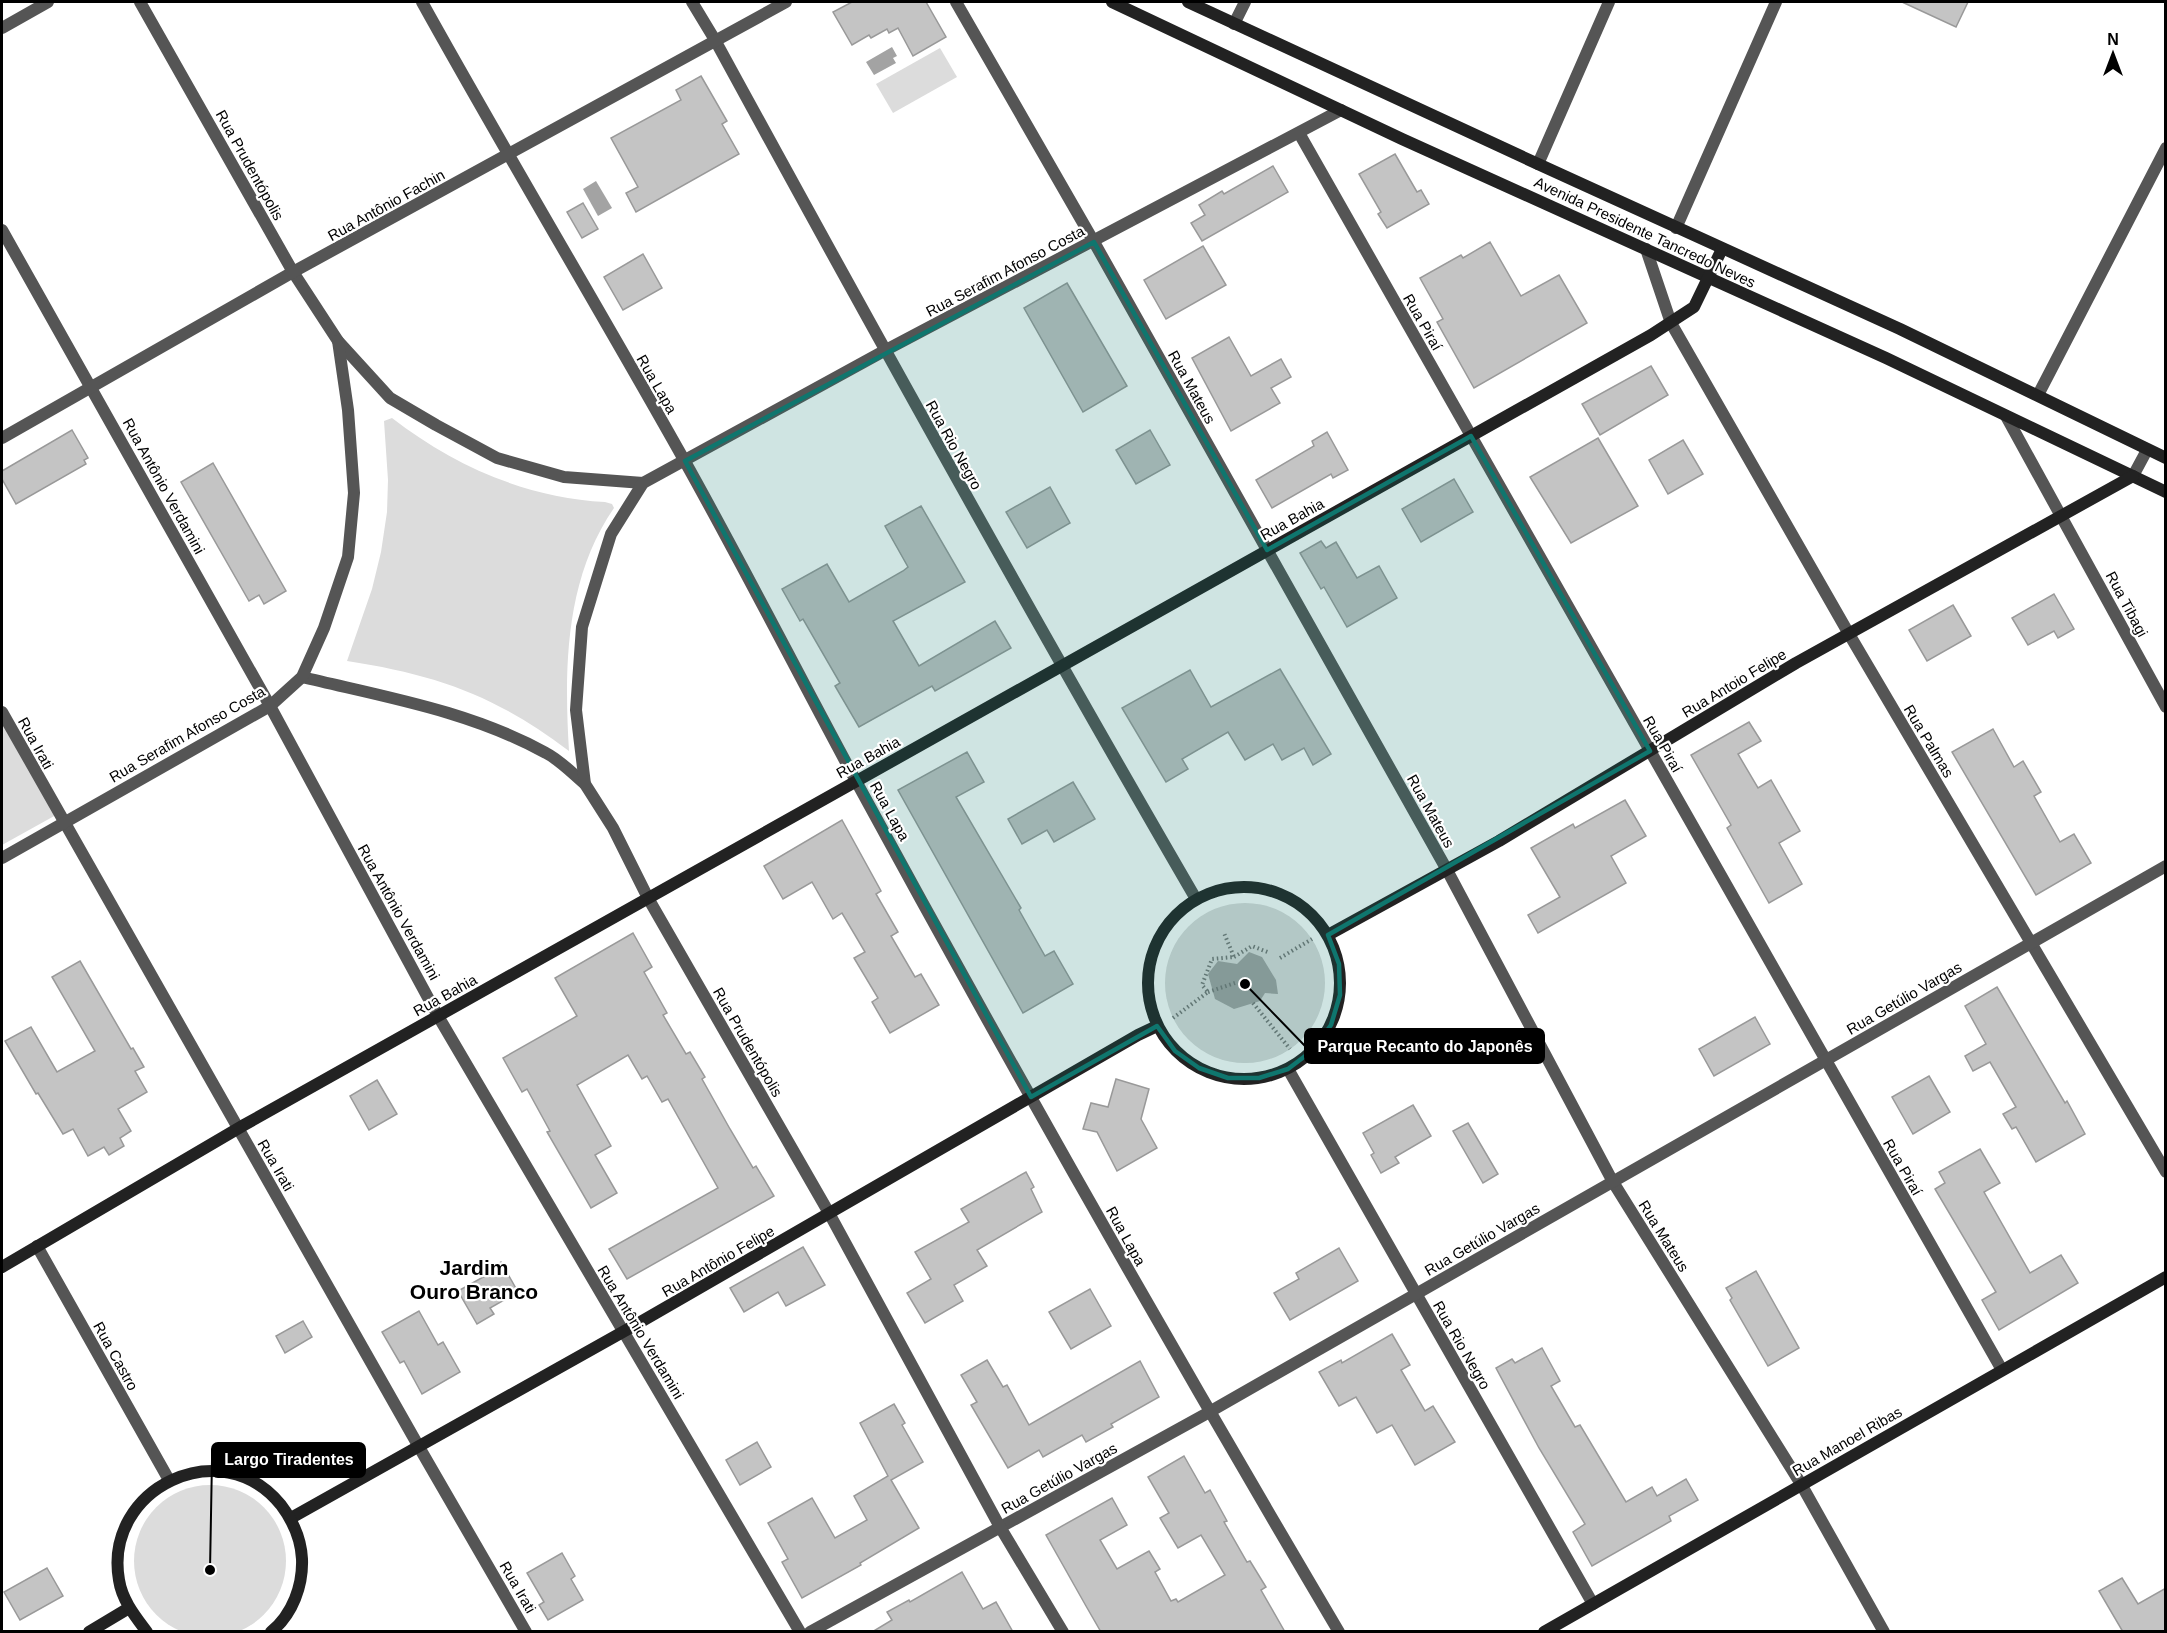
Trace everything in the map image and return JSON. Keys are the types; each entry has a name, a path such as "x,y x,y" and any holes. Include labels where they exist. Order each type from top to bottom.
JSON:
{"street":[{"path":"2,28 48,2"},
{"name":"Rua Prudentópolis","path":"140,2 293,272 338,340 390,398 497,458 564,477 643,483 611,534 582,627 576,710 585,784 613,828 648,898 829,1213 1000,1527 1063,1632"},
{"name":"Rua Lapa","path":"422,2 508,156 685,461 856,781 1031,1097 1209,1412 1339,1632"},
{"name":"Rua Rio Negro","path":"692,2 715,40 884,351 1061,666 1196,899"},
{"name":"Rua Antônio Fachin","path":"2,438 293,272 786,2"},
{"name":"Rua Mateus","path":"956,2 1094,242 1447,870 1613,1182 1801,1484 1884,1632"},
{"name":"Avenida Presidente Tancredo Neves","path":"1112,2 1341,110 1886,358 2166,492"},
{"name":"Avenida Presidente Tancredo Neves","path":"1188,2 1900,329 2166,458"},
{"path":"1234,24 1245,2"},
{"path":"1538,164 1609,2"},
{"path":"1676,228 1776,2"},
{"name":"Rua Serafim Afonso Costa","path":"685,461 884,351 1341,110"},
{"name":"Rua Piraí","path":"1299,133 2002,1370"},
{"path":"2038,395 2166,148"},
{"name":"Rua Antônio Verdamini","path":"2,230 270,706 438,1016 800,1632"},
{"name":"Rua Palmas","path":"1646,249 1671,323 1849,634 2166,1172"},
{"name":"Rua Bahia","path":"2,1267 238,1129 1671,323 1694,307 1722,249"},
{"name":"Rua Serafim Afonso Costa","path":"2,858 270,706 302,677 324,628 348,557 354,492 348,410 338,340"},
{"name":"Rua Tibagi","path":"2006,416 2166,707"},
{"path":"2133,476 2147,450"},
{"path":"643,483 685,461"},
{"name":"Rua Antoio Felipe","path":"1328,935 1499,841 1796,663 2133,476"},
{"path":"302,677 415,702 478,721 548,754 585,784"},
{"name":"Rua Irati","path":"2,712 526,1632"},
{"name":"Rua Getúlio Vargas","path":"810,1632 1209,1412 2166,866"},
{"path":"1255,887 1274,892 1284,895 1309,911 1328,935 1339,964 1340,995 1331,1025 1313,1050 1288,1069 1259,1078 1228,1078 1200,1068 1175,1051 1157,1026 1148,998 1148,969 1156,941 1173,917 1196,899 1224,888 1255,887"},
{"name":"Rua Antônio Felipe","path":"291,1518 624,1332 1157,1026"},
{"name":"Rua Rio Negro","path":"1288,1069 1593,1604"},
{"name":"Rua Castro","path":"37,1246 169,1480"},
{"name":"Rua Manoel Ribas","path":"1544,1632 2166,1277"},
{"path":"147,1632 129,1608 119,1581 118,1551 127,1522 144,1498 169,1480 195,1472 224,1472 250,1480 274,1496 291,1518 301,1545 303,1574 295,1602 279,1626 271,1632"},
{"path":"88,1632 129,1608"}],"path":[{"path":"1224,933 1234,957"},
{"path":"1280,958 1312,939"},
{"path":"1208,992 1202,986 1212,959 1234,957 1252,946 1270,953"},
{"path":"1173,1018 1208,992 1235,983"},
{"path":"1253,1003 1290,1049"}],"highlighted area":[{"path":"1094,242 1267,550 1471,436 1650,751 1328,935 1339,964 1340,995 1331,1025 1313,1050 1288,1069 1259,1078 1228,1078 1199,1068 1175,1051 1157,1026 1031,1097 685,461"}],"shaded area":[{"path":"892,47 897,56 893,58 896,63 874,75 866,62"},
{"path":"940,48 957,77 893,113 876,84"},
{"path":"596,181 612,208 598,216 583,189"},
{"path":"392,418 440,451 492,476 548,494 612,504 614,508 598,535 586,564 571,625 567,688 569,751 516,716 465,691 410,673 347,661 372,589 381,552 387,512 388,480 384,421"},
{"path":"2,719 56,815 2,845"},
{"path":"1245,903 1275,909 1301,927 1319,953 1325,983 1319,1013 1301,1039 1275,1057 1245,1063 1215,1057 1189,1039 1171,1013 1165,983 1171,953 1189,927 1215,909"},
{"path":"1249,952 1262,957 1276,980 1278,994 1265,993 1260,1001 1234,1009 1215,999 1208,974 1218,961 1237,964"},
{"path":"210,1485 239,1491 252,1498 263,1508 273,1519 280,1532 286,1561 280,1590 273,1603 263,1614 252,1624 239,1631 210,1637 181,1631 168,1624 157,1614 147,1603 140,1590 134,1561 140,1532 147,1519 157,1508 168,1498 181,1491"}],"building":[{"path":"852,2 926,2 946,37 913,56 898,28 889,33 887,29 871,38 869,35 852,45 833,12"},
{"path":"1902,2 1968,2 1956,27"},
{"path":"701,76 727,121 722,124 739,154 636,212 626,193 638,187 611,138 681,100 676,90"},
{"path":"1395,154 1417,192 1421,190 1429,204 1387,228 1378,214 1381,212 1359,174"},
{"path":"1273,166 1288,192 1202,241 1191,223 1205,215 1199,205 1222,191 1224,194"},
{"path":"583,203 598,229 582,238 567,212"},
{"path":"1490,242 1521,296 1559,275 1587,323 1474,388 1437,322 1443,319 1420,278 1461,255 1463,258"},
{"path":"1203,246 1226,285 1166,319 1144,280"},
{"path":"643,254 662,288 623,310 604,277"},
{"path":"1067,283 1127,386 1083,412 1024,308"},
{"path":"1229,337 1251,376 1281,359 1291,377 1271,388 1280,403 1231,431 1192,358"},
{"path":"1651,366 1668,395 1600,435 1582,404"},
{"path":"72,430 88,458 84,460 86,464 16,504 2,479 2,471"},
{"path":"1150,430 1170,465 1136,484 1116,450"},
{"path":"1327,432 1348,470 1333,478 1331,474 1272,508 1256,480 1314,446 1312,441"},
{"path":"1598,438 1638,506 1571,543 1530,477"},
{"path":"1683,440 1703,474 1668,494 1649,460"},
{"path":"213,463 286,591 264,604 259,595 249,601 181,482"},
{"path":"1454,479 1473,512 1421,542 1402,509"},
{"path":"1050,487 1070,523 1027,548 1006,512"},
{"path":"921,506 965,582 893,621 919,666 995,621 1011,648 935,691 932,686 859,727 835,686 840,683 803,619 800,621 782,589 827,564 849,602 903,571 908,567 885,526"},
{"path":"1321,541 1326,548 1336,542 1357,578 1379,566 1397,598 1347,627 1324,587 1321,589 1300,553"},
{"path":"2054,594 2074,629 2058,638 2054,631 2028,645 2012,618"},
{"path":"1953,605 1971,636 1927,661 1909,630"},
{"path":"1280,669 1331,754 1313,765 1304,748 1282,760 1273,744 1245,760 1228,732 1182,759 1188,769 1166,782 1122,708 1190,670 1211,707"},
{"path":"1749,722 1761,741 1738,754 1758,788 1771,780 1800,831 1779,843 1802,884 1769,903 1727,828 1731,825 1691,755"},
{"path":"1993,729 2014,767 2023,761 2041,792 2034,796 2060,842 2074,834 2091,863 2036,895 1952,752"},
{"path":"967,752 984,782 956,797 1021,908 1019,910 1045,956 1054,951 1073,984 1023,1013 898,790"},
{"path":"1073,782 1095,819 1054,842 1047,830 1022,844 1008,819"},
{"path":"1625,800 1646,836 1611,856 1626,883 1538,933 1528,915 1560,897 1531,848 1573,824 1575,828"},
{"path":"842,820 881,891 876,894 898,932 891,936 915,977 921,974 939,1005 890,1033 872,1002 878,998 854,958 865,952 842,913 833,919 812,882 783,899 764,866"},
{"path":"633,933 652,967 644,972 667,1013 663,1015 686,1054 690,1052 730,1129 753,1168 756,1166 774,1196 627,1279 609,1249 718,1188 668,1099 662,1102 647,1076 642,1079 628,1055 577,1085 611,1146 595,1155 617,1193 591,1208 547,1132 550,1131 527,1089 522,1092 503,1058 577,1016 555,978"},
{"path":"80,961 131,1049 133,1048 144,1067 135,1071 147,1092 118,1109 131,1131 120,1138 124,1146 109,1155 104,1147 88,1156 73,1129 63,1134 5,1041 31,1027 57,1072 95,1051 52,977"},
{"path":"1997,987 2085,1134 2036,1162 2016,1127 2012,1129 2003,1114 2016,1107 1990,1062 1973,1071 1965,1056 1986,1044 1965,1006"},
{"path":"1755,1017 1770,1044 1714,1076 1699,1049"},
{"path":"1929,1076 1950,1112 1913,1134 1892,1097"},
{"path":"1116,1079 1149,1089 1141,1119 1157,1148 1117,1171 1097,1132 1083,1129 1091,1103 1108,1107"},
{"path":"377,1080 397,1114 369,1130 350,1096"},
{"path":"1413,1105 1431,1136 1395,1157 1399,1163 1381,1173 1371,1155 1374,1153 1363,1133"},
{"path":"1468,1123 1498,1174 1483,1183 1453,1131"},
{"path":"1980,1149 2000,1183 1984,1192 2030,1273 2061,1255 2078,1283 1999,1330 1982,1300 1996,1292 1935,1189 1945,1183 1939,1172"},
{"path":"1026,1172 1034,1187 1031,1189 1042,1212 977,1250 987,1266 954,1285 963,1301 925,1323 907,1293 931,1279 915,1252 969,1222 961,1209"},
{"path":"803,1247 825,1285 786,1306 778,1292 744,1312 730,1288"},
{"path":"1339,1248 1358,1281 1290,1320 1274,1293 1299,1279 1296,1273"},
{"path":"501,1262 518,1292 490,1308 494,1314 477,1324 458,1291 485,1276 482,1273"},
{"path":"1756,1271 1799,1348 1768,1366 1730,1300 1732,1298 1726,1288"},
{"path":"1090,1289 1111,1326 1071,1349 1049,1312"},
{"path":"419,1311 438,1345 443,1342 460,1372 422,1394 404,1361 400,1363 382,1332"},
{"path":"303,1321 312,1337 285,1353 276,1336"},
{"path":"1392,1334 1410,1365 1401,1370 1425,1411 1433,1406 1455,1442 1415,1465 1392,1425 1377,1433 1356,1397 1339,1406 1319,1372 1341,1360 1342,1363"},
{"path":"1542,1348 1560,1381 1551,1386 1575,1427 1580,1425 1626,1502 1652,1487 1657,1496 1686,1479 1698,1500 1669,1516 1671,1521 1592,1566 1573,1532 1585,1524 1539,1448 1496,1368 1512,1359 1515,1363"},
{"path":"987,1360 1003,1387 1007,1385 1029,1425 1140,1361 1159,1397 1111,1424 1113,1427 1086,1442 1082,1435 1043,1457 1039,1450 1008,1468 971,1405 977,1402 961,1375"},
{"path":"894,1404 905,1423 902,1425 923,1462 891,1480 919,1528 860,1563 861,1565 802,1598 782,1562 788,1559 768,1523 812,1498 835,1538 867,1520 854,1496 888,1476 860,1423"},
{"path":"757,1442 771,1467 740,1485 726,1460"},
{"path":"1184,1456 1205,1493 1210,1490 1227,1521 1224,1522 1247,1562 1250,1561 1266,1587 1261,1590 1285,1632 1101,1632 1086,1606 1046,1535 1112,1498 1127,1525 1100,1540 1117,1569 1149,1551 1160,1569 1155,1572 1171,1601 1176,1599 1178,1602 1225,1575 1201,1535 1178,1548 1160,1518 1169,1513 1148,1477"},
{"path":"562,1553 575,1576 571,1579 583,1600 548,1620 539,1605 544,1602 527,1573"},
{"path":"47,1568 63,1596 20,1620 4,1592"},
{"path":"962,1572 983,1609 996,1602 1013,1632 872,1632 892,1620 887,1612 909,1600 910,1602"},
{"path":"2122,1578 2138,1604 2166,1588 2166,1632 2123,1632 2099,1591"}],"place":[{"name":"Parque Recanto do Japonês","path":"1245,984"},
{"name":"Largo Tiradentes","path":"210,1570"}],"district":[{"name":"Jardim Ouro Branco","path":"474,1279"}]}
